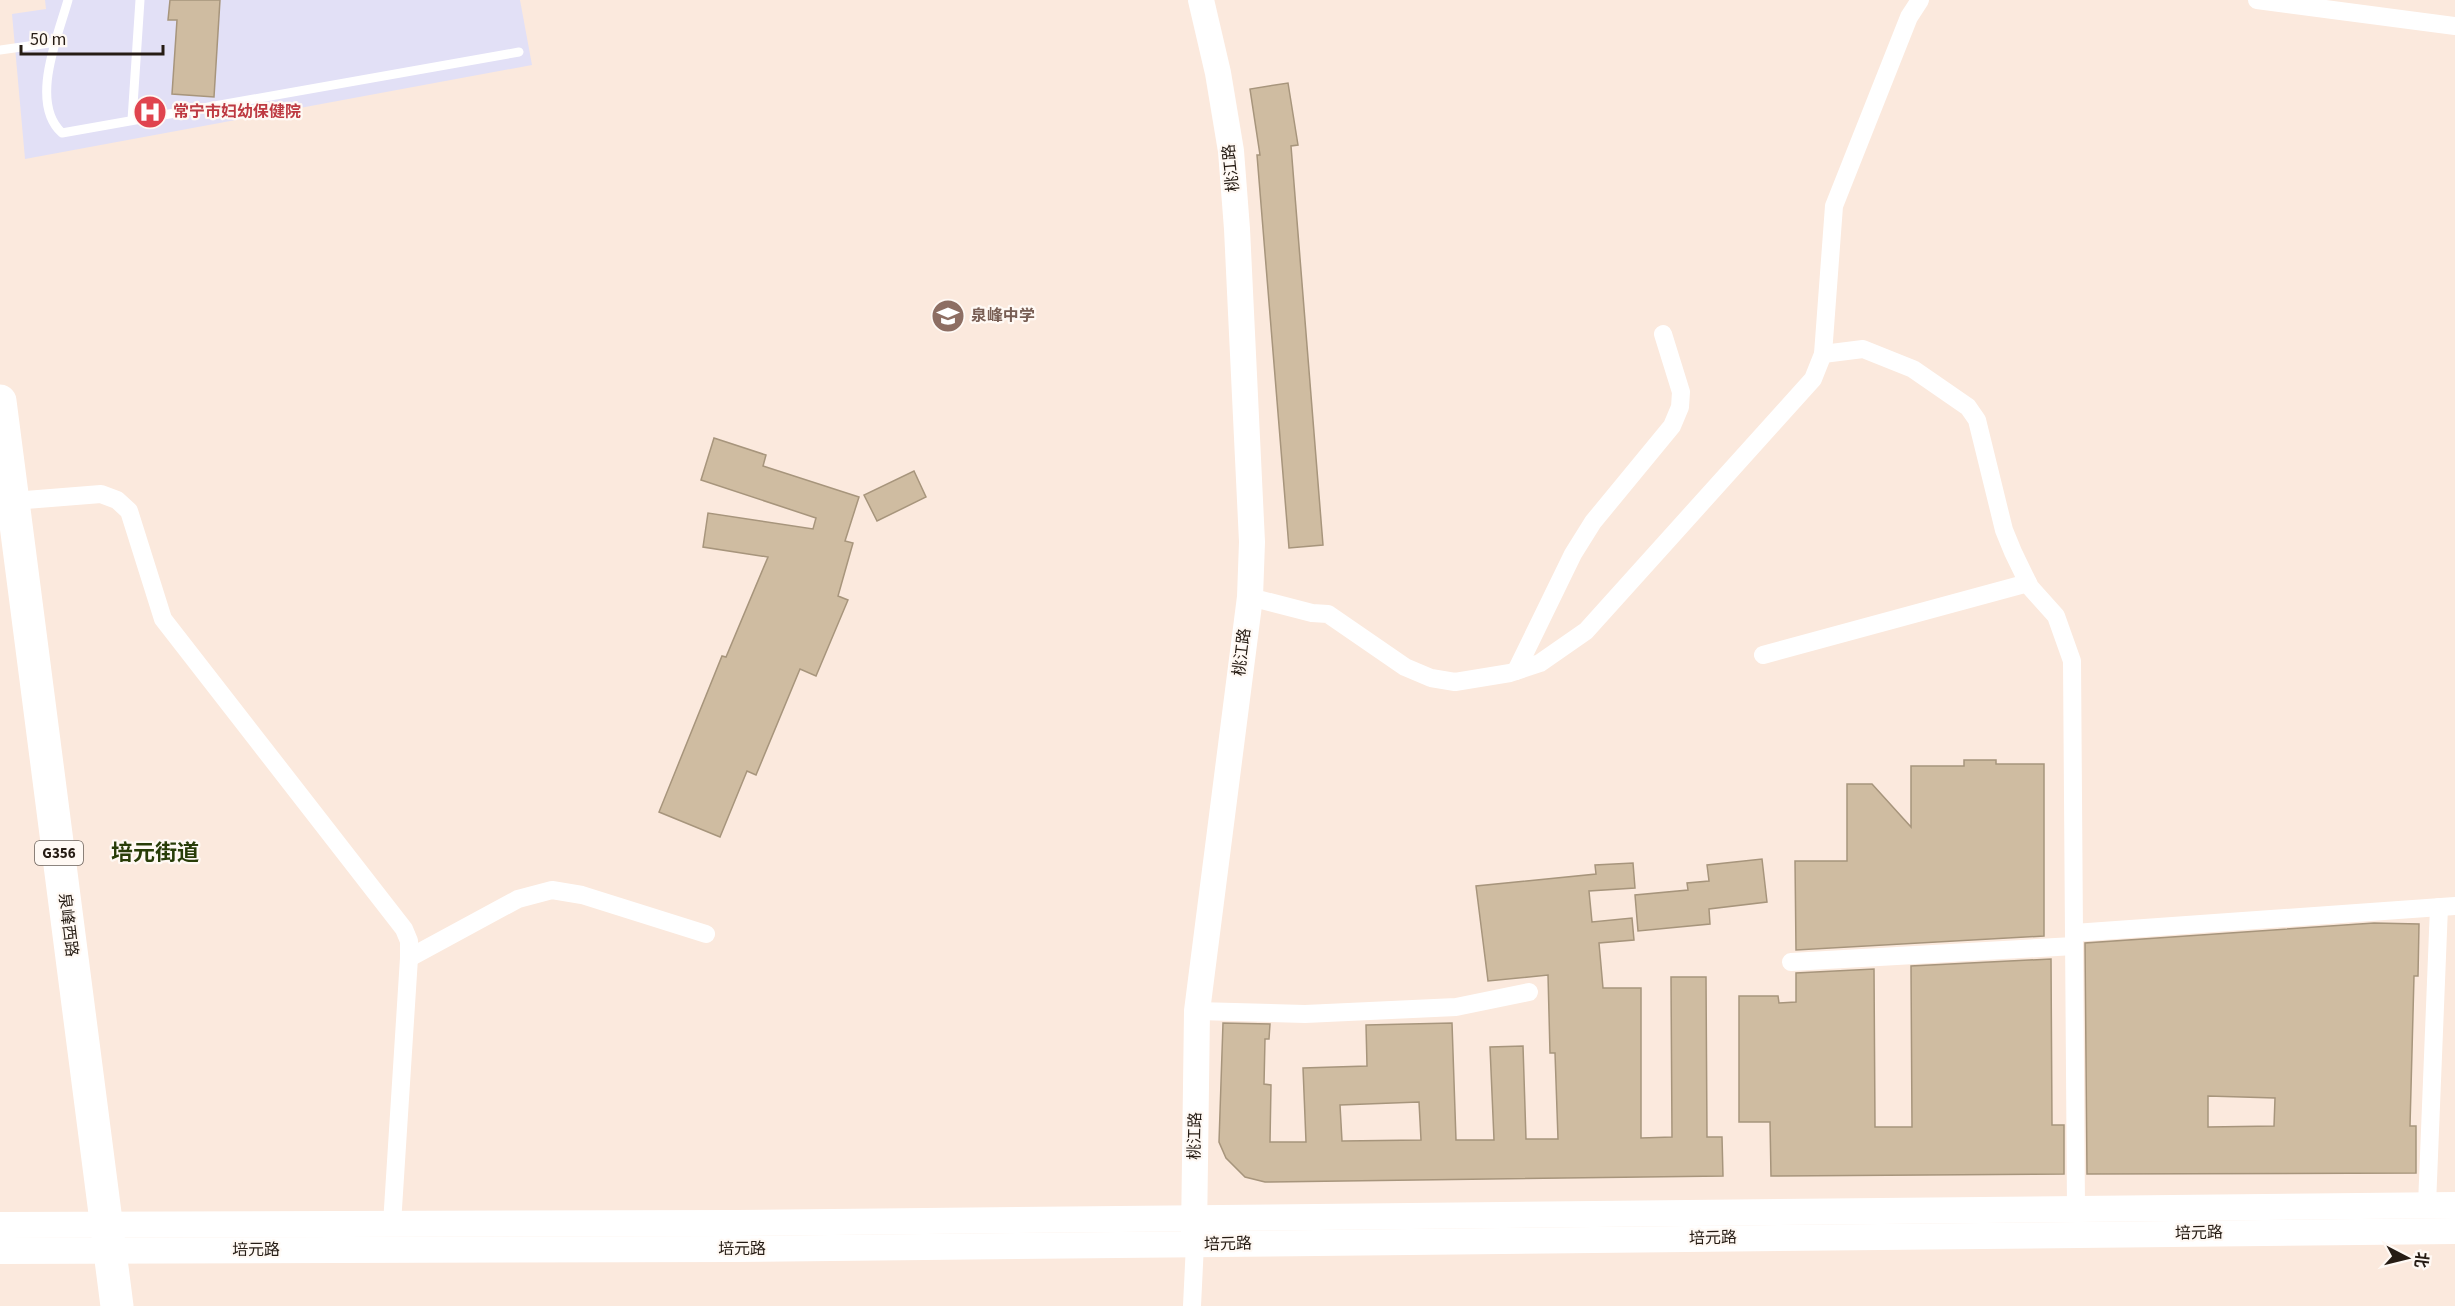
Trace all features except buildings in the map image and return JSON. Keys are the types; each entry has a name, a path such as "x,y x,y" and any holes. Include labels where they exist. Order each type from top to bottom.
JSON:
{"highway":[{"name":"泉峰西路","path":"0,401 117,1306"}],"main road":[{"name":"桃江路","path":"1195,1244 1197,1011 1250,597 1252,542 1237,229 1231,152 1218,73 1201,0"},
{"name":"培元路","path":"0,1251 108,1238 392,1224 2455,1205"},
{"name":"培元路","path":"0,1225 108,1238 736,1249 2455,1231"}],"street":[{"path":"1250,597 1312,613 1328,614 1405,667 1431,678 1455,682 1516,671 1540,663 1586,631 1813,379 1823,354 1834,206 1909,17 1920,0"},
{"path":"2256,0 2455,26"},
{"path":"1516,671 1573,554 1593,522 1672,426 1680,406 1681,392 1663,333"},
{"path":"1823,354 1863,349 1913,369 1968,408 1977,420 2004,530 2028,583 2056,616 2072,661 2076,1208"},
{"path":"13,501 101,494 117,500 129,511 163,618 404,929 409,941 409,958 392,1224"},
{"path":"1763,655 2028,583"},
{"path":"409,958 518,898 552,890 582,895 706,934"},
{"path":"1791,962 2447,907 2427,1205"},
{"path":"1197,1011 1305,1014 1456,1007 1529,992"},
{"name":"桃江路","path":"1192,1306 1195,1244"}],"lane":[{"path":"68,0 49,70 46,91 48,109 55,126 62,133 519,52"},
{"path":"132,120 140,0"},
{"path":"0,50 57,42"}],"shaded area":[{"name":"常宁市妇幼保健院","path":"45,0 520,0 532,65 25,159 12,14 46,9"}],"place":[{"name":"常宁市妇幼保健院","path":"150,112"},
{"name":"泉峰中学","path":"948,316"}],"district":[{"name":"培元街道","path":"155,853"}]}
